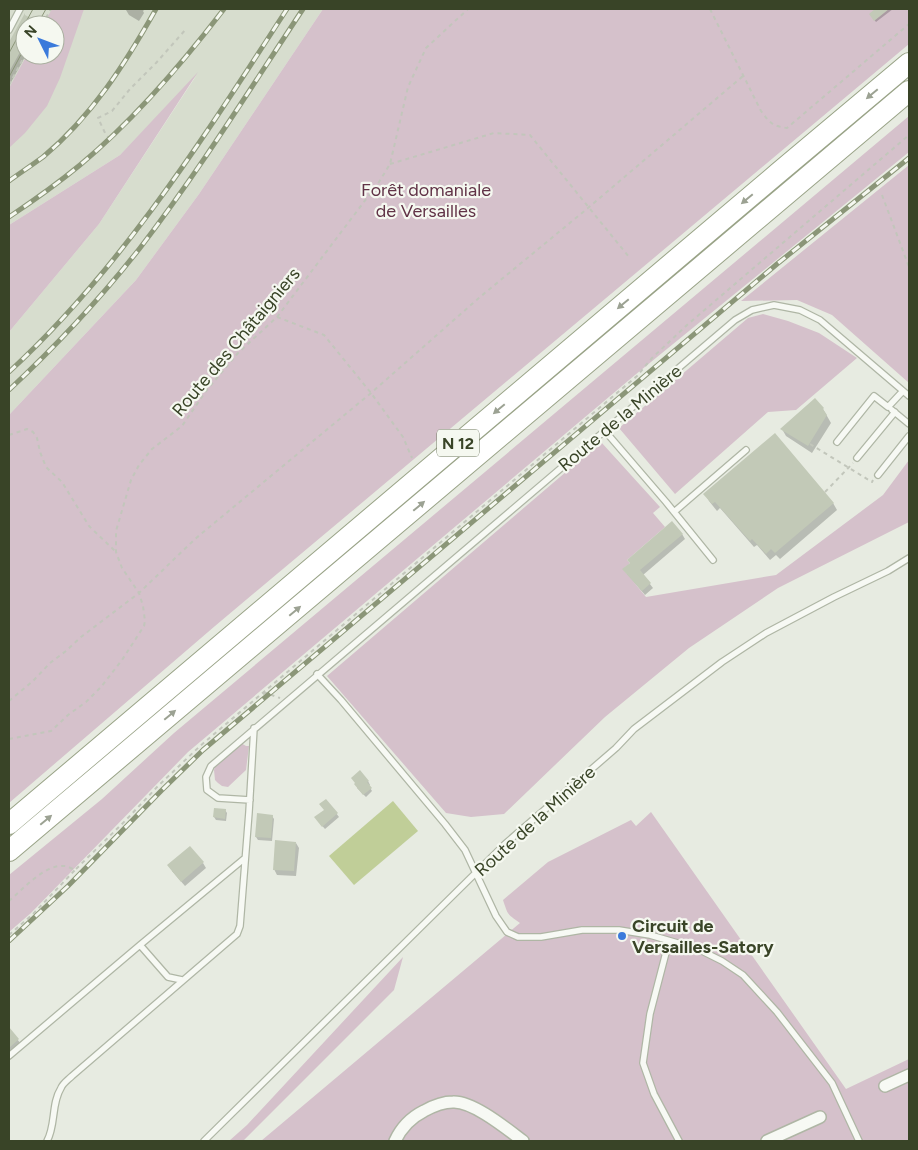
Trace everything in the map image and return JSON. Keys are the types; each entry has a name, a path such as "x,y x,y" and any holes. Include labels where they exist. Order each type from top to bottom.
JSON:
{"highway":[{"name":"N 12","path":"9,824 909,63"},
{"name":"N 12","path":"9,851 909,92"}],"street":[{"path":"885,1086 909,1075"},
{"path":"395,1141 400,1130 416,1115 432,1107 453,1102 468,1104 481,1111 523,1141"},
{"path":"767,1141 820,1117"}],"lane":[{"path":"9,30 20,9"},
{"name":"Route de la Minière","path":"250,800 218,798 207,790 206,777 211,766 735,320 752,310 774,305 800,310 820,320 909,396"},
{"path":"888,407 903,391"},
{"path":"837,442 874,396 909,424"},
{"path":"857,458 895,412"},
{"path":"605,431 713,560"},
{"path":"878,475 909,436"},
{"path":"674,512 746,450"},
{"name":"Route de la Minière","path":"204,1141 506,844 616,748 634,729 722,662 766,633 888,571 909,558"},
{"path":"317,674 341,700 465,850 496,916 507,932 518,937 541,937 582,930 619,930 698,949 722,961 742,975 777,1012 832,1083 859,1141"},
{"path":"47,1141 52,1127 56,1098 61,1086 237,934 240,926 254,728"},
{"path":"9,1056 245,858"},
{"path":"669,941 650,1014 643,1063 654,1094 679,1141"},
{"path":"140,946 168,977 182,980"}],"path":[{"name":"Route des Châtaigniers","path":"139,593 122,568 116,552 116,531 130,480 138,465 152,449 182,426 206,391 238,353 277,317 379,182 390,164 408,87 426,48 468,9"},
{"path":"710,9 762,112 777,127 787,128 909,24"},
{"path":"110,139 98,118 112,111 186,29"},
{"path":"9,85 20,65"},
{"path":"9,701 81,637 139,593 195,538 371,393 480,297 743,76"},
{"path":"390,164 494,133 530,135 629,257"},
{"path":"9,935 33,914 180,764 637,376 652,358 687,325 909,136"},
{"path":"882,195 909,267"},
{"path":"277,317 324,335 371,393 403,438 412,458"},
{"path":"9,435 27,429 33,432 46,468 62,482 90,526 116,552"},
{"path":"810,444 872,482 878,475"},
{"path":"825,492 857,458"},
{"path":"9,739 51,731 101,687 122,660 144,626 144,613 139,593"},
{"path":"261,694 274,695 285,702"},
{"path":"9,901 51,867 65,866 75,870"}],"shaded area":[{"path":"9,9 323,9 199,194 136,280 9,415 9,332 99,224 196,76 120,155 9,225"},
{"path":"393,801 418,831 354,885 329,856"}],"green space":[{"path":"52,9 84,9 65,64 65,15 49,15"},
{"name":"Forêt domaniale de Versailles","path":"323,9 909,9 909,44 215,626 9,803 9,415 136,280 199,194"},
{"path":"22,65 65,65 47,106 25,133 9,148 9,88"},
{"path":"198,72 99,224 9,332 9,225 120,155"},
{"path":"909,116 909,152 635,375 188,752 31,913 9,932 9,875 102,799 174,733"},
{"path":"909,165 909,383 832,315 797,300 741,301"},
{"path":"763,314 819,333 857,358 796,410 768,412 675,494 619,428 748,318"},
{"path":"601,442 660,507 653,513 665,527 627,560 630,563 623,569 646,597 776,575 883,495 909,460 909,522 778,588 689,648 605,717 504,814 471,817 446,813 327,676"},
{"path":"241,743 249,746 246,770 228,787 222,786 215,780 215,766"},
{"name":"Circuit de Versailles-Satory","path":"651,812 846,1089 909,1059 909,1141 261,1141 520,923 508,914 503,900 548,862 631,820 636,826"},
{"path":"403,957 394,990 243,1141 229,1141 247,1125"}],"building":[{"path":"875,9 889,9 874,21 869,14"},
{"path":"15,31 15,61 9,72 9,42"},
{"path":"815,398 824,408 827,415 808,446 780,429"},
{"path":"775,433 834,503 775,553 771,549 766,554 752,539 750,541 715,502 712,504 703,494"},
{"path":"672,521 683,534 640,570 651,583 642,591 622,569 630,563 627,560"},
{"path":"360,770 372,788 363,795 351,778"},
{"path":"326,799 338,813 322,827 314,817 324,810 319,804"},
{"path":"214,808 226,809 225,819 213,817"},
{"path":"257,813 273,815 271,838 255,837"},
{"path":"275,840 296,842 294,871 273,870"},
{"path":"190,846 204,862 181,882 167,865"},
{"path":"9,1027 19,1039 9,1048"}],"tram line":[{"path":"9,53 33,9"},
{"path":"43,15 46,9"},
{"path":"9,77 15,65"}],"railway":[{"path":"9,181 43,157 61,141 92,107 120,69 156,9"},
{"path":"9,217 71,172 119,130 174,71 224,9"},
{"path":"9,372 50,332 125,245 192,153 287,9"},
{"path":"9,390 77,322 140,248 204,160 303,9"},
{"path":"9,941 68,886 203,750 777,264 909,158"}],"place":[{"name":"Circuit de Versailles-Satory","path":"622,936"}]}
